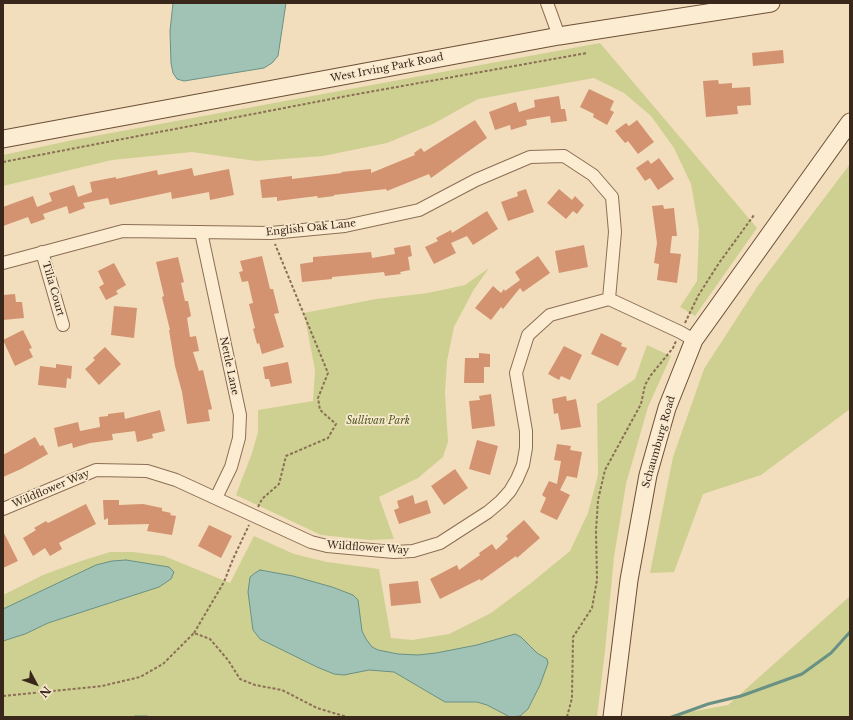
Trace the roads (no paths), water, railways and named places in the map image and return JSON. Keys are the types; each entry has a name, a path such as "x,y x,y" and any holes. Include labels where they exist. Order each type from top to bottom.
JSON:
{"main road":[{"name":"West Irving Park Road","path":"3,139 559,36 771,3"},
{"name":"Schaumburg Road","path":"612,717 629,580 648,475 687,336 850,122"}],"street":[{"path":"547,3 559,36"},
{"name":"English Oak Lane","path":"3,264 42,252 123,231 271,233 345,226 419,210 476,180 530,157 564,156 593,175 612,197 615,232 609,299"},
{"name":"Nettle Lane","path":"201,232 240,415 239,438 231,467 216,498"},
{"name":"Tilia Court","path":"42,252 63,325"},
{"path":"609,299 687,336"},
{"name":"Wildflower Way","path":"3,509 96,470 147,471 176,480 311,542 327,546 394,552 413,551 440,543 488,512 501,501 510,491 523,465 526,448 526,431 516,373 528,334 550,315 609,299"}],"waterway":[{"path":"672,717 708,704 741,696 802,674 831,653 850,632"},
{"path":"135,717 147,717"}],"park label":[{"name":"Sullivan Park","path":"378,421"}]}
